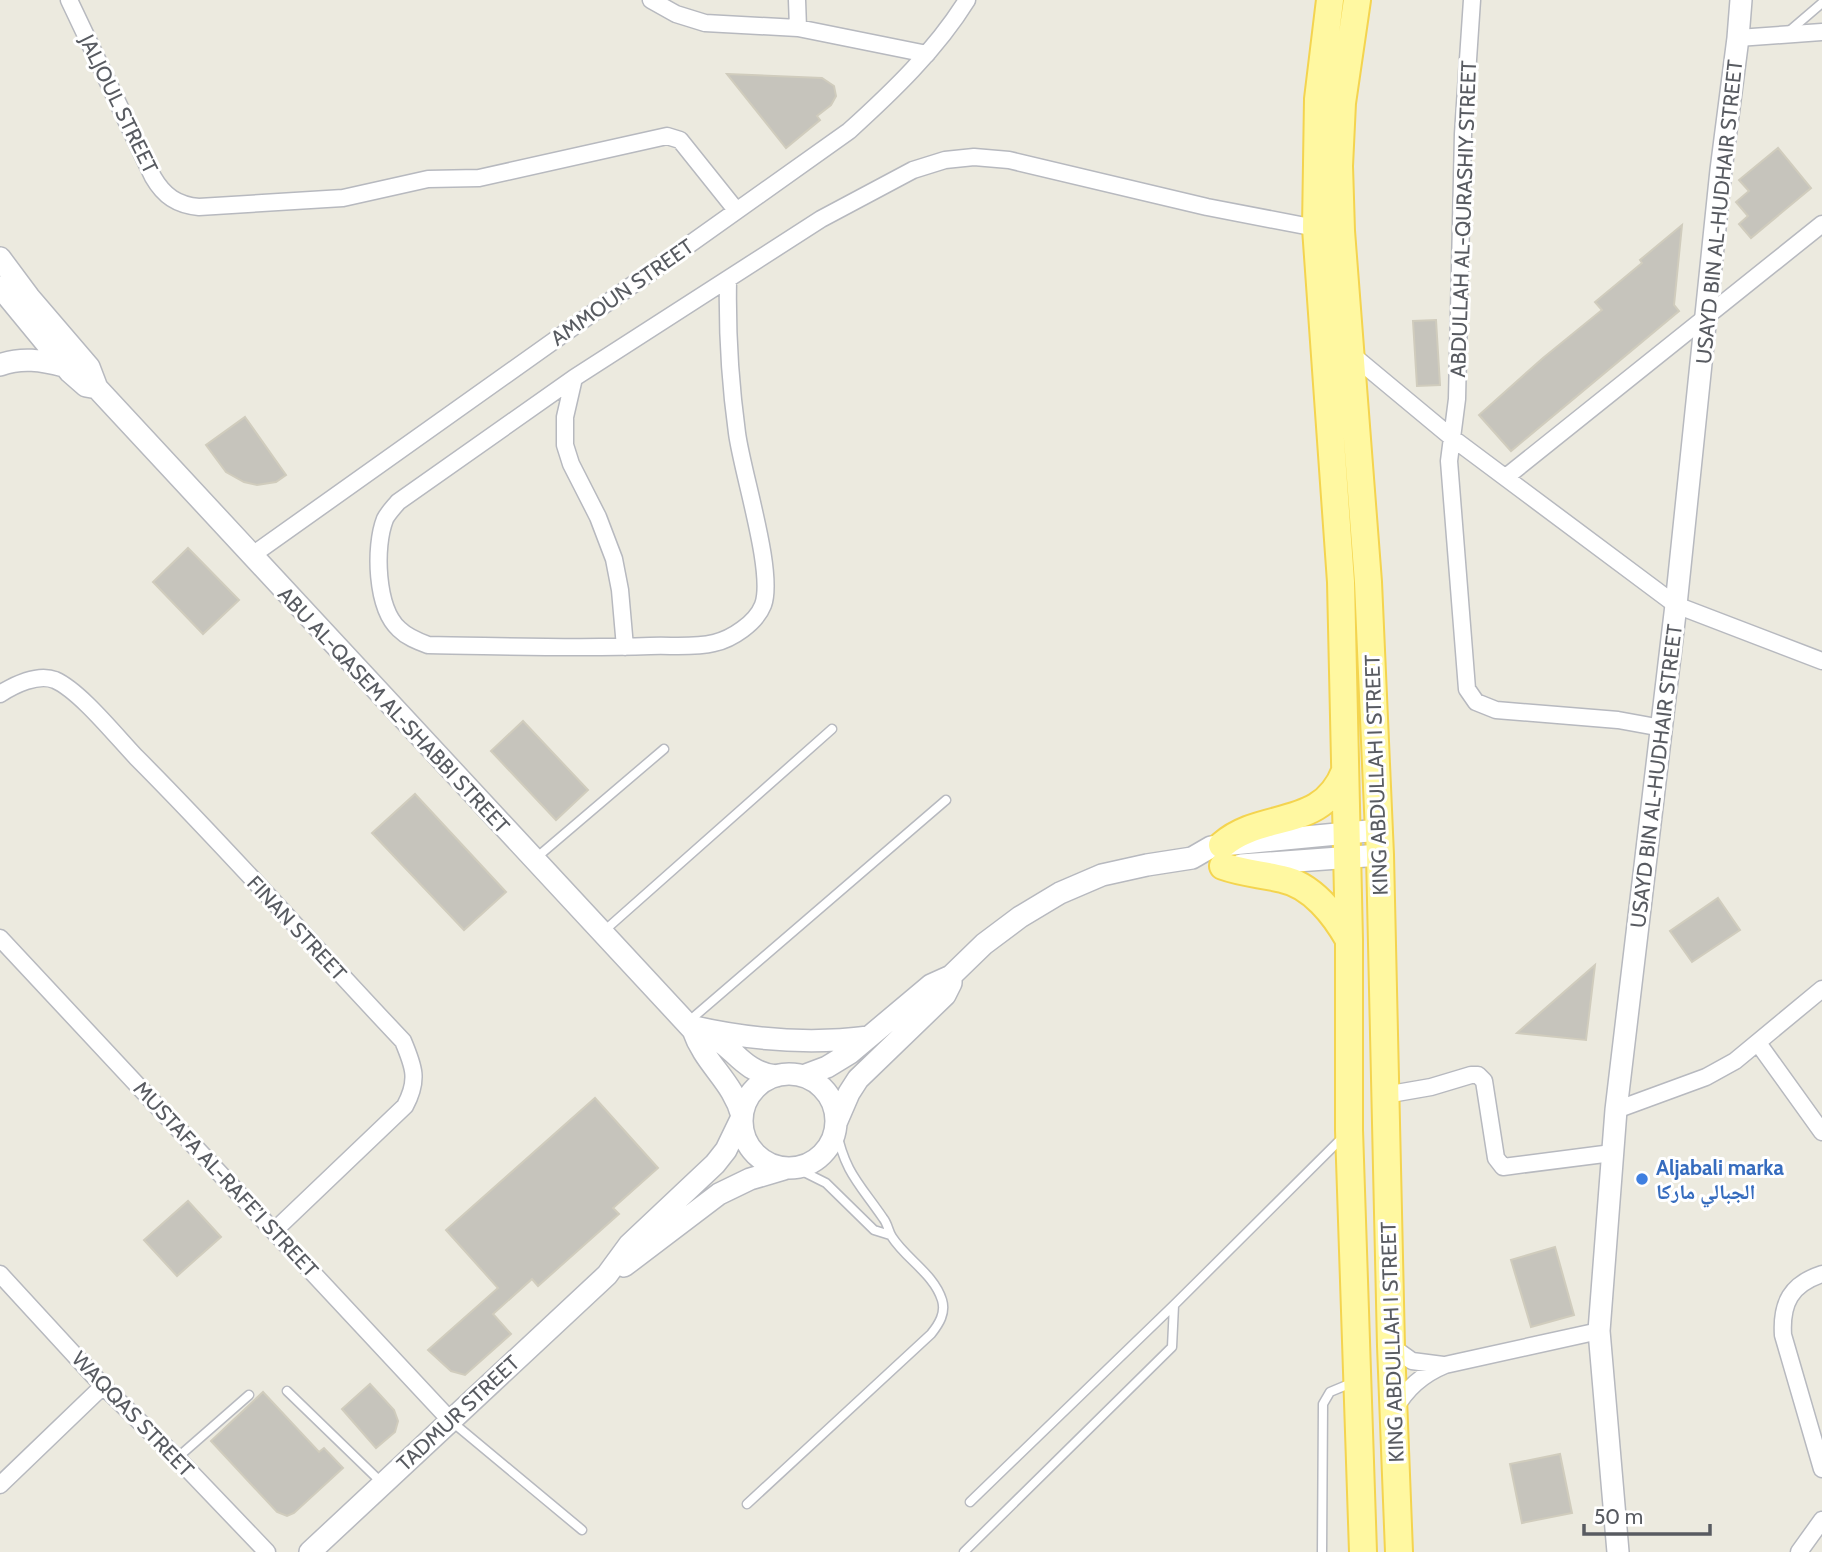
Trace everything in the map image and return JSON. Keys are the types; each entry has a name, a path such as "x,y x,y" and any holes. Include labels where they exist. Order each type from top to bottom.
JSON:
{"main road":[{"name":"KING ABDULLAH I STREET","path":"1330,0 1318,99 1328,229 1341,582 1349,940 1349,1130 1363,1552"},
{"name":"KING ABDULLAH I STREET","path":"1357,0 1342,103 1339,166 1328,229 1350,353 1368,582 1379,843 1391,1346 1399,1552"},
{"path":"1345,771 1329,798 1311,811 1238,833 1222,855 1243,872 1285,879 1297,884 1322,903 1349,940"}],"street":[{"name":"JALJOUL STREET","path":"69,0 153,177 160,189 185,205 199,207 343,198 428,179 479,178 667,136 680,140 736,210"},
{"path":"651,0 676,14 705,23 798,29 927,54"},
{"path":"797,0 798,29"},
{"name":"AMMOUN STREET","path":"251,556 849,131 927,54 967,0"},
{"name":"ABDULLAH AL-QURASHIY STREET","path":"1472,0 1463,134 1457,399 1451,437 1450,474 1465,681 1471,695 1482,706 1496,710 1618,720 1662,728"},
{"name":"USAYD BIN AL-HUDHAIR STREET","path":"1618,1552 1599,1331 1612,1153 1676,605 1741,0"},
{"path":"1738,38 1822,32"},
{"path":"728,280 727,334 737,434 762,556 765,588 763,606 749,624 714,643 625,647 428,645 412,639 397,628 386,608 378,574 380,542 386,518 398,502 575,378 821,219 913,170 945,160 974,157 1009,160 1207,207 1328,229"},
{"path":"1506,477 1822,223"},
{"name":"ABU AL-QASEM AL-SHABBI STREET","path":"0,258 37,308 89,368 97,388 690,1027 707,1060 732,1091 741,1117"},
{"name":"ABU AL-QASEM AL-SHABBI STREET","path":"0,287 64,366 86,386 97,388"},
{"path":"1350,353 1451,437 1676,605 1822,661"},
{"path":"0,365 25,360 64,366"},
{"path":"575,378 565,417 565,445 571,464 596,510 614,559 620,590 625,647"},
{"name":"FINAN STREET","path":"0,694 15,684 36,679 53,679 77,696 185,806 403,1041 412,1062 414,1079 413,1091 405,1105 274,1231"},
{"path":"803,1076 839,1060 931,985 951,976 984,944 1020,916 1060,893 1102,876 1147,864 1192,858 1211,847 1222,855 1379,843"},
{"name":"MUSTAFA AL-RAFE’I STREET","path":"0,938 451,1420"},
{"path":"836,1127 832,1102 825,1091 803,1076 790,1074 763,1081 745,1102 741,1117 743,1133 753,1152 770,1165 790,1168 810,1164 822,1155 831,1143 836,1127 841,1108 858,1079 945,995 951,976"},
{"path":"1616,1110 1706,1077 1735,1061 1822,989"},
{"path":"690,1027 779,1041 809,1042 869,1037"},
{"name":"ABU AL-QASEM AL-SHABBI STREET","path":"690,1027 711,1035 754,1070 776,1076"},
{"path":"1758,1043 1822,1132"},
{"path":"1385,1095 1431,1087 1471,1074 1478,1075 1485,1081 1496,1158 1503,1167 1612,1153"},
{"name":"TADMUR STREET","path":"310,1552 607,1275 629,1245 715,1164 730,1143 741,1117"},
{"name":"TADMUR STREET","path":"607,1275 635,1259 719,1194 750,1179 790,1168"},
{"path":"1822,1273 1806,1279 1785,1303 1782,1315 1783,1335 1822,1469"},
{"name":"WAQQAS STREET","path":"0,1274 103,1386 267,1552"},
{"path":"1393,1413 1408,1389 1419,1379 1445,1365 1599,1331"},
{"path":"1391,1346 1412,1361 1445,1365"},
{"path":"0,1485 103,1386"},
{"path":"1800,1552 1822,1520"}],"lane":[{"path":"1786,34 1822,3"},
{"path":"602,933 832,729"},
{"path":"534,860 664,749"},
{"path":"690,1027 946,800"},
{"path":"747,1504 931,1334 939,1323 943,1310 942,1299 934,1284 890,1235 885,1220 846,1166 836,1127"},
{"path":"970,1502 1174,1305 1349,1130"},
{"path":"790,1168 826,1183 874,1230 890,1235"},
{"path":"964,1552 1172,1347 1174,1305"},
{"path":"1322,1552 1323,1404 1330,1392 1357,1381"},
{"path":"287,1391 382,1483"},
{"path":"177,1458 248,1395"},
{"path":"451,1420 582,1530"}],"building":[{"path":"727,74 822,78 834,86 836,96 831,105 817,116 820,120 786,148"},
{"path":"1778,148 1811,188 1751,238 1739,224 1748,216 1736,202 1749,191 1739,180"},
{"path":"1682,225 1674,305 1679,311 1511,451 1479,415 1602,310 1595,302"},
{"path":"1436,320 1440,385 1417,386 1413,321"},
{"path":"245,417 286,475 276,482 257,485 244,482 226,472 206,445"},
{"path":"188,548 239,600 203,634 153,582"},
{"path":"523,721 588,790 556,820 491,751"},
{"path":"415,794 506,892 464,930 372,833"},
{"path":"1718,898 1740,930 1692,962 1670,931"},
{"path":"1595,965 1586,1040 1517,1033"},
{"path":"595,1098 658,1168 613,1208 619,1214 538,1286 532,1279 493,1314 511,1334 465,1375 451,1371 428,1350 498,1288 446,1230"},
{"path":"188,1201 221,1237 177,1276 144,1240"},
{"path":"1555,1247 1574,1315 1531,1327 1511,1260"},
{"path":"370,1384 394,1410 398,1421 395,1432 376,1448 342,1409"},
{"path":"263,1392 319,1452 324,1448 343,1468 294,1513 287,1516 277,1512 211,1441"},
{"path":"1560,1454 1572,1513 1522,1523 1510,1464"}],"place":[{"name":"Aljabali marka الجبالي ماركا","path":"1642,1179"}]}
